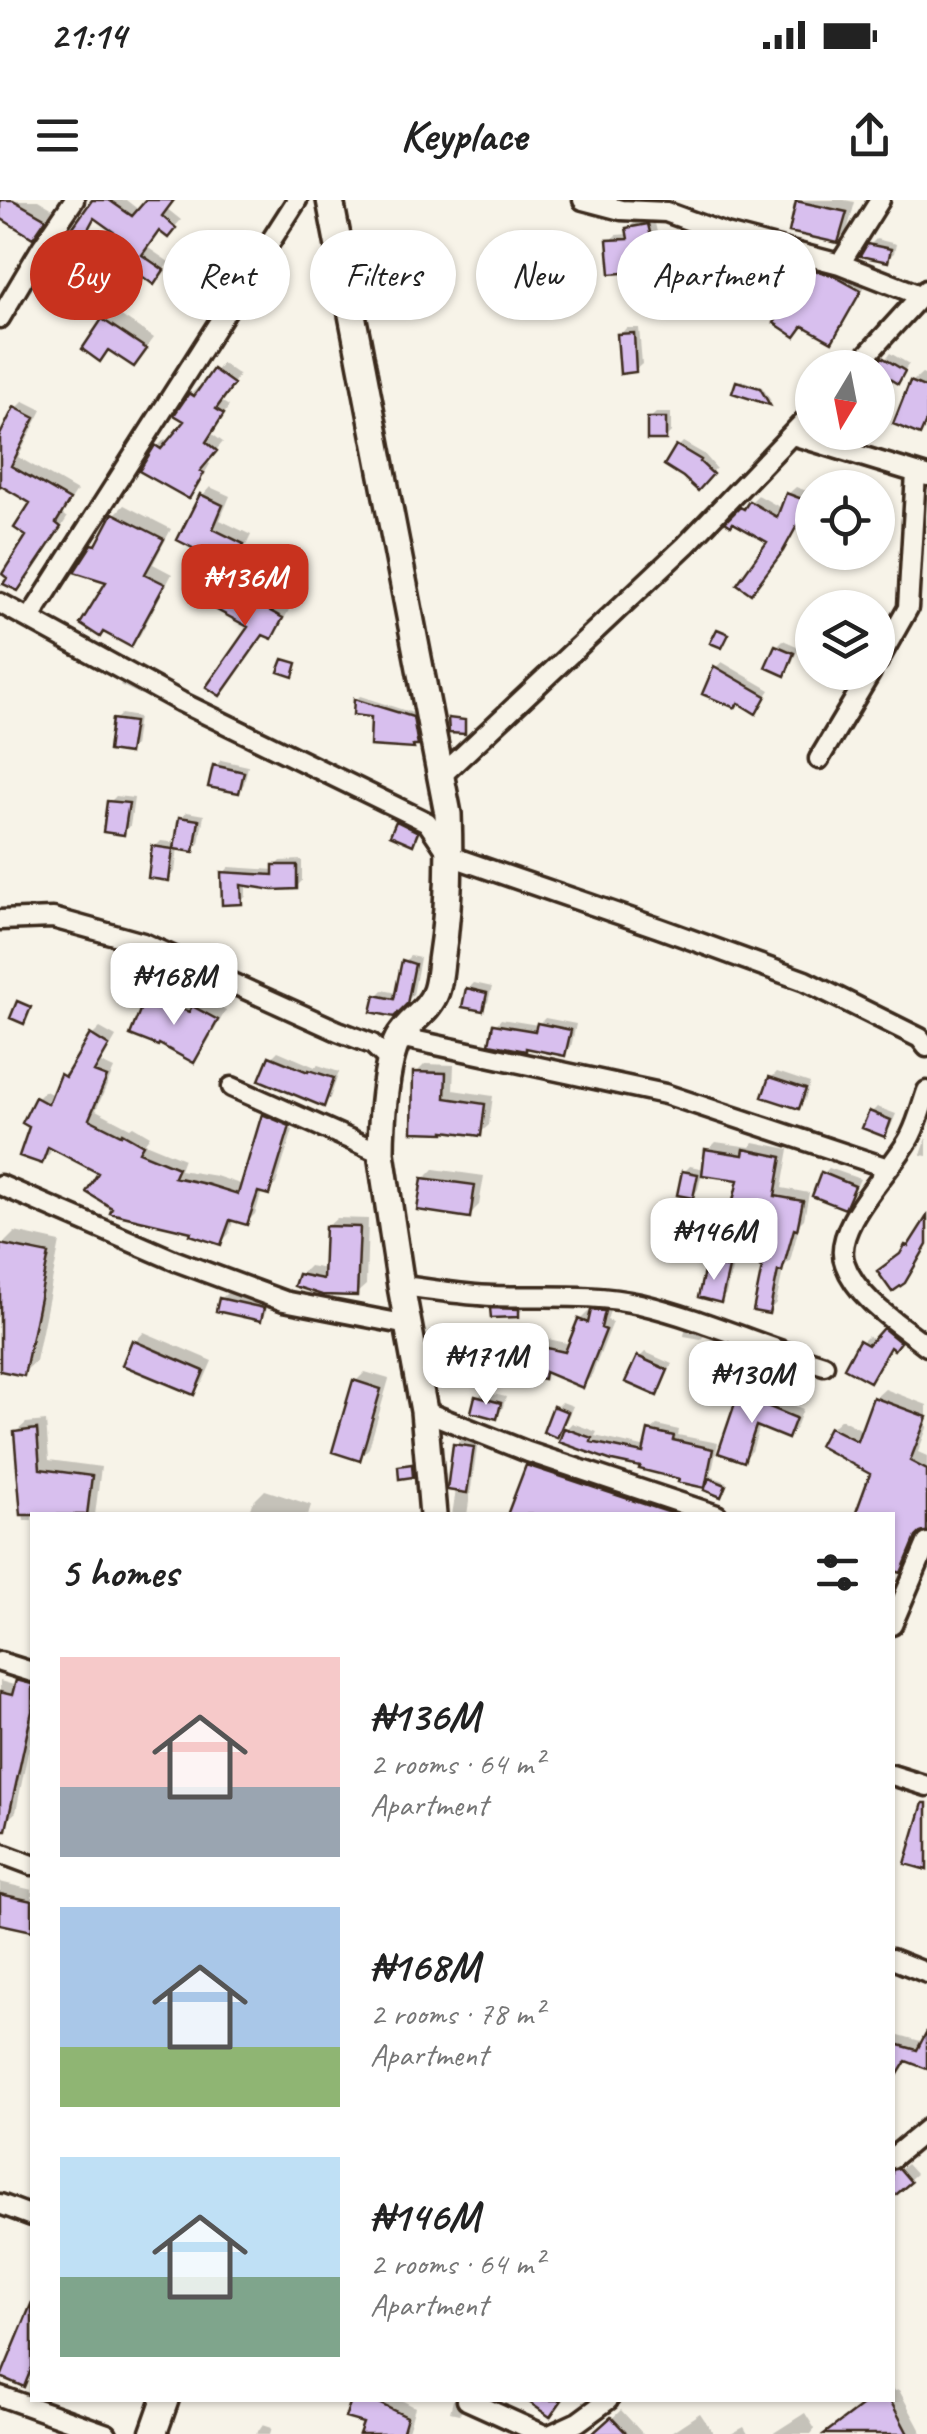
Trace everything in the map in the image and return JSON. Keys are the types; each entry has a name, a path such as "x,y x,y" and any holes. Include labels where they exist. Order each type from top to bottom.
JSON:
{"street":[{"path":"0,318 74,200"},
{"path":"0,625 297,200"},
{"path":"330,200 448,814 448,920 436,992 427,1009 399,1036 391,1062 381,1154 424,1412 433,1512"},
{"path":"582,200 621,210 664,206 726,234 840,264 925,295 872,350"},
{"path":"840,264 880,200"},
{"path":"441,776 686,545 795,432"},
{"path":"792,435 921,474 908,608 895,631"},
{"path":"14,610 181,702 426,822 450,856 805,981 920,1038 927,1046"},
{"path":"819,759 860,690"},
{"path":"0,920 52,918 142,943 372,1044 391,1062"},
{"path":"399,1036 665,1094 888,1168"},
{"path":"232,1087 381,1154"},
{"path":"927,1091 910,1138 845,1238 842,1251 858,1286 927,1346"},
{"path":"0,1185 176,1262 284,1301 408,1325"},
{"path":"400,1286 492,1296 589,1296 639,1304 714,1325 824,1365"},
{"path":"424,1412 528,1452 708,1512"},
{"path":"900,1587 927,1542"},
{"path":"0,1662 30,1671"},
{"path":"895,1775 927,1786"},
{"path":"0,1853 30,1864"},
{"path":"895,1960 927,1973"},
{"path":"895,2156 925,2138"},
{"path":"0,2204 30,2215"},
{"path":"0,2396 107,2434"},
{"path":"153,2434 164,2402"},
{"path":"471,2402 542,2434"},
{"path":"552,2434 578,2422 605,2402"}],"building":[{"path":"0,200 13,200 46,219 38,230 30,230 30,236 0,218"},
{"path":"92,200 109,200 132,216 146,200 174,200 162,216 176,228 163,230 163,234 159,231 143,254 143,230 111,230 94,218 88,230 71,230"},
{"path":"796,201 847,212 838,243 816,238 816,230 789,230"},
{"path":"648,224 649,230 626,230"},
{"path":"607,240 617,240 617,273 610,274"},
{"path":"867,244 891,249 888,262 860,256"},
{"path":"143,256 163,269 154,285 143,277"},
{"path":"816,271 861,291 832,342 803,326 795,337 774,323 816,320"},
{"path":"104,320 147,349 134,367 108,350 100,362 82,349"},
{"path":"634,333 636,372 620,374 617,334"},
{"path":"895,365 905,371 898,384 895,382"},
{"path":"213,369 234,384 216,409 224,414 206,442 217,451 200,471 204,473 189,499 139,471 155,445 161,449 184,421 174,415"},
{"path":"736,381 760,388 770,405 732,393"},
{"path":"910,381 927,388 927,419 920,435 895,425"},
{"path":"14,407 35,418 11,466 70,500 56,523 61,527 18,591 3,584 7,578 2,574 26,536 14,528 30,503 0,488 0,435"},
{"path":"647,418 666,418 666,440 647,440"},
{"path":"676,445 701,460 713,474 698,491 664,465"},
{"path":"786,493 795,496 795,529 751,594 737,584 767,542 725,522 749,501 777,517"},
{"path":"200,494 223,505 213,529 244,544 232,568 177,540"},
{"path":"113,513 164,539 145,574 165,584 131,647 103,632 100,637 80,624 106,582 74,572 92,544 96,545"},
{"path":"262,571 274,578 259,605 283,618 272,639 263,635 220,696 206,687 248,627 215,609 226,588 247,599"},
{"path":"717,629 729,634 722,648 710,643"},
{"path":"775,645 794,653 785,676 765,667"},
{"path":"283,659 297,663 293,677 278,672"},
{"path":"714,666 766,696 756,714 738,703 735,708 702,694"},
{"path":"354,699 413,717 418,746 370,746 371,717 353,715"},
{"path":"448,718 465,720 465,734 449,733"},
{"path":"112,719 134,722 129,754 108,751"},
{"path":"213,765 244,772 239,793 208,787"},
{"path":"107,801 129,803 124,835 103,832"},
{"path":"179,817 199,820 194,852 174,849"},
{"path":"396,821 418,832 413,845 390,835"},
{"path":"152,846 173,849 169,881 148,878"},
{"path":"273,865 297,865 297,889 241,885 242,904 222,905 221,872 273,875"},
{"path":"402,960 415,964 407,1004 394,1017 371,1012 375,995 394,999"},
{"path":"466,988 487,993 483,1011 462,1007"},
{"path":"146,995 189,1012 192,1006 218,1020 194,1063 159,1044 130,1035"},
{"path":"17,1001 31,1007 24,1024 10,1018"},
{"path":"537,1023 571,1030 565,1056 489,1044 493,1024 535,1031"},
{"path":"90,1034 109,1046 94,1072 107,1077 89,1119 143,1145 139,1152 178,1168 174,1177 238,1194 262,1114 290,1126 269,1195 258,1192 247,1225 230,1220 221,1245 190,1235 191,1232 110,1213 112,1208 86,1192 98,1173 48,1147 42,1164 19,1156 29,1127 22,1123 35,1097 48,1104 60,1074 65,1077"},
{"path":"269,1056 334,1078 324,1107 259,1080"},
{"path":"413,1072 446,1073 445,1098 485,1104 481,1136 412,1132"},
{"path":"769,1077 806,1089 799,1109 762,1097"},
{"path":"869,1111 891,1120 885,1137 862,1128"},
{"path":"705,1149 743,1155 744,1149 782,1157 775,1196 803,1201 782,1272 778,1271 769,1314 753,1311 762,1267 720,1255 738,1180 702,1175"},
{"path":"682,1171 698,1174 693,1198 677,1195"},
{"path":"821,1172 855,1186 845,1209 812,1196"},
{"path":"422,1178 475,1185 470,1218 417,1210"},
{"path":"927,1216 927,1245 905,1283 892,1292 877,1271 908,1246"},
{"path":"325,1226 360,1227 357,1296 322,1295 294,1286 298,1274 323,1279"},
{"path":"0,1244 49,1254 24,1376 0,1371"},
{"path":"706,1263 729,1268 721,1303 698,1297"},
{"path":"219,1298 264,1308 261,1321 216,1311"},
{"path":"490,1308 519,1309 519,1317 491,1318"},
{"path":"591,1310 605,1311 601,1328 606,1330 583,1388 545,1372 544,1379 513,1373 520,1342 565,1352 578,1319 588,1323"},
{"path":"883,1328 900,1342 894,1350 890,1347 870,1382 844,1368 859,1340 868,1345"},
{"path":"132,1340 204,1371 194,1395 122,1365"},
{"path":"637,1356 668,1370 657,1396 625,1382"},
{"path":"353,1380 381,1389 360,1461 332,1452"},
{"path":"738,1394 796,1418 788,1439 756,1426 744,1462 718,1453"},
{"path":"475,1396 501,1403 497,1419 471,1412"},
{"path":"873,1397 927,1417 910,1461 927,1470 927,1531 916,1537 901,1573 895,1571 895,1512 856,1512 870,1474 819,1446 829,1427 857,1441"},
{"path":"553,1406 568,1412 557,1438 543,1432"},
{"path":"564,1428 592,1438 591,1442 643,1453 648,1430 713,1449 705,1488 559,1442"},
{"path":"37,1429 40,1469 92,1476 87,1512 21,1515 14,1432"},
{"path":"453,1444 474,1447 467,1493 447,1490"},
{"path":"412,1464 413,1477 399,1479 398,1466"},
{"path":"526,1465 668,1512 508,1512"},
{"path":"709,1478 726,1485 721,1497 704,1490"},
{"path":"16,1680 30,1684 30,1720 6,1830 0,1830 0,1692 12,1695"},
{"path":"923,1803 927,1803 927,1870 905,1864"},
{"path":"0,1894 30,1901 30,1931 0,1924"},
{"path":"927,2031 927,2069 906,2061 895,2079 895,2044 917,2050"},
{"path":"899,2168 911,2182 895,2195 895,2169"},
{"path":"30,2307 30,2372 24,2387 1,2377"},
{"path":"350,2402 376,2402 407,2417 402,2434 359,2434 363,2423 345,2418"},
{"path":"529,2402 561,2402 550,2417"},
{"path":"866,2402 891,2402 908,2434 824,2434"},
{"path":"611,2417 627,2434 592,2434"}]}
